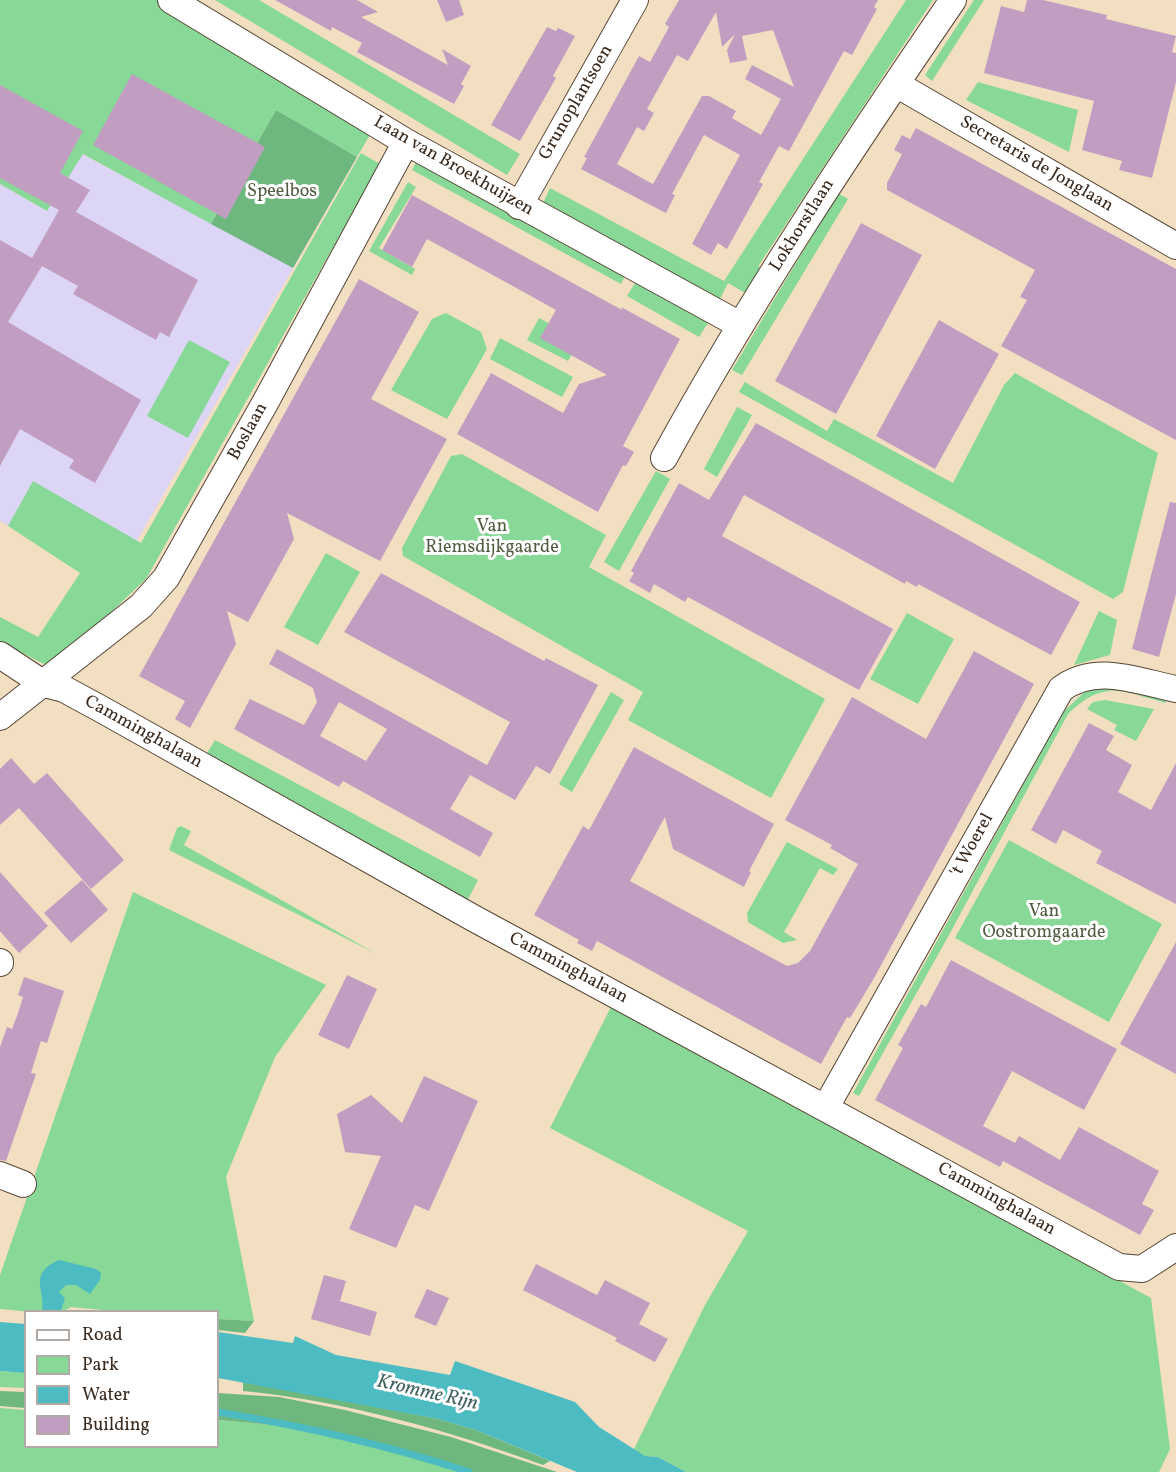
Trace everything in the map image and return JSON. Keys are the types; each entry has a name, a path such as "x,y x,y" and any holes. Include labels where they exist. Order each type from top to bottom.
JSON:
{"street":[{"name":"Laan van Broekhuijzen","path":"171,0 519,206 740,325"},
{"name":"Grunoplantsoen","path":"519,206 635,0"},
{"name":"Lokhorstlaan","path":"664,458 740,325 953,0"},
{"name":"Secretaris de Jonglaan","path":"896,84 1175,243"},
{"name":"Boslaan","path":"0,717 141,606 166,578 260,413 406,141"},
{"name":"Camminghalaan","path":"0,655 44,684 64,689 475,919 1119,1267 1142,1269 1176,1247"},
{"name":"'t Woerel","path":"826,1107 1061,690 1075,679 1100,674 1176,689"}],"shaded area":[{"path":"277,110 357,157 123,565 81,569 0,521 0,184 47,211 82,154 211,223"}],"green space":[{"path":"0,0 158,0 371,133 357,157 276,110 211,224 83,154 47,211 0,184"},
{"path":"215,0 259,0 520,154 507,175"},
{"path":"906,0 933,0 759,265 761,275 747,294 728,283 719,301 542,205 550,188 724,281"},
{"path":"974,0 984,0 932,81 925,75"},
{"path":"978,82 1078,110 1069,152 966,100"},
{"name":"Speelbos","path":"276,110 357,157 293,268 211,224"},
{"path":"361,153 380,164 146,579 52,668 0,642 0,617 38,637 80,573 8,526 33,481 141,543"},
{"path":"417,160 625,276 621,284 412,170"},
{"path":"408,182 416,187 379,248 415,269 412,275 369,251"},
{"path":"838,193 848,199 742,375 732,370"},
{"path":"635,283 708,323 699,337 627,296"},
{"path":"446,313 481,332 487,349 447,419 391,390 432,319"},
{"path":"539,318 580,340 568,361 527,340"},
{"path":"500,338 573,377 562,397 490,359"},
{"path":"189,340 230,362 188,438 147,416"},
{"path":"1015,373 1158,453 1123,592 1113,599 739,392 745,382 827,431 834,419 953,483 1004,385"},
{"path":"737,407 752,415 717,477 704,469"},
{"name":"Van Riemsdijkgaarde","path":"462,454 606,535 589,567 825,699 771,798 628,720 643,692 403,556 402,548 451,456"},
{"path":"656,471 670,479 619,571 604,562"},
{"path":"326,553 360,572 318,645 284,627"},
{"path":"1099,611 1117,620 1110,655 1074,665"},
{"path":"907,613 954,639 918,704 870,679"},
{"path":"1098,686 1168,696 1165,703 1125,692 1103,692 1081,703 1068,714 859,1096 853,1093 1064,711 1088,689"},
{"path":"611,692 624,700 572,792 559,784"},
{"path":"1105,700 1154,709 1136,741 1114,730 1117,725 1087,709 1093,702"},
{"path":"215,740 478,880 464,907 200,765"},
{"path":"181,826 191,831 184,845 375,953 169,850 177,828"},
{"name":"Van Oostromgaarde","path":"1009,840 1162,924 1109,1022 955,938"},
{"path":"787,842 838,869 833,875 820,868 784,932 797,940 783,943 748,922 747,913"},
{"path":"133,892 326,985 275,1057 226,1177 254,1321 219,1319 219,1310 103,1310 71,1307 65,1310 0,1309 0,1275"},
{"path":"612,1005 1151,1298 1170,1449 1159,1472 686,1472 658,1457 645,1456 633,1451 705,1305 748,1231 550,1128"},
{"path":"219,1319 254,1321 245,1333 219,1330"},
{"path":"0,1371 24,1373 24,1388 0,1387"},
{"path":"243,1381 438,1419 476,1430 550,1461 543,1465 433,1429 357,1410 243,1391"},
{"path":"0,1391 24,1392 24,1408 0,1406"},
{"path":"219,1393 279,1397 345,1410 451,1437 557,1472 474,1472 309,1428 219,1420"},
{"path":"0,1408 24,1410 24,1448 219,1448 219,1420 309,1428 474,1472 0,1472"}],"water":[{"path":"59,1260 96,1269 101,1273 100,1280 90,1294 76,1285 66,1285 59,1292 65,1298 61,1310 42,1310 40,1283 43,1271"},
{"path":"0,1322 24,1324 24,1373 0,1371"},
{"name":"Kromme Rijn","path":"219,1332 293,1343 295,1336 336,1355 450,1375 455,1361 575,1402 599,1427 645,1456 658,1457 686,1472 577,1472 476,1430 438,1419 219,1378"}],"building":[{"path":"275,0 357,0 378,12 361,17 448,65 442,49 471,66 461,84 464,86 454,104 357,52 362,43 332,27 331,31"},
{"path":"437,0 459,0 464,15 446,22"},
{"path":"679,0 878,0 874,7 877,9 852,55 844,51 789,151 779,146 759,182 763,184 727,249 718,243 711,255 692,244 740,155 704,135 672,194 675,195 666,213 581,169 587,158 584,157 639,56 650,62 669,27 665,24","holes":["716,12 722,47 735,34 727,50 730,63 747,60 742,36 773,30 794,87 752,65 745,79 781,99 761,135 732,118 736,111 709,96 702,96 653,184 617,164 637,127 644,131 654,113 647,109 677,55 688,61"]},
{"path":"1027,0 1043,0 1107,15 1106,19 1176,36 1172,52 1176,53 1176,82 1152,178 1119,170 1122,161 1082,150 1094,101 984,73 1001,6 1024,12"},
{"path":"547,27 556,31 558,28 575,36 553,76 556,78 520,141 491,125"},
{"path":"132,74 265,147 226,219 93,145"},
{"path":"0,85 83,131 60,173 90,190 76,212 198,280 169,337 160,332 156,340 73,294 78,286 42,266 8,322 141,400 95,483 69,468 74,460 20,429 0,466 0,240 32,258 59,210 0,178"},
{"path":"916,128 1176,269 1176,440 1001,346 1027,300 1020,297 1035,270 887,190 887,183 902,154 894,150 902,135 910,139"},
{"path":"412,195 622,310 621,307 680,339 623,446 634,452 626,466 623,465 598,512 457,434 491,373 563,413 579,384 607,375 540,338 556,310 427,239 412,267 382,250"},
{"path":"861,223 922,255 836,414 775,381"},
{"path":"359,279 419,312 371,399 447,439 380,561 287,513 294,539 248,622 227,611 236,644 190,728 175,719 185,701 139,676"},
{"path":"939,320 999,354 935,469 876,436"},
{"path":"756,423 1080,602 1051,655 918,584 917,587 906,581 905,584 744,495 722,536 893,629 859,690 688,597 685,602 654,584 650,593 629,581 634,573 631,571 679,483 709,500"},
{"path":"1170,502 1176,503 1176,594 1159,657 1132,649"},
{"path":"381,573 544,661 546,658 598,685 550,774 536,766 515,800 470,775 450,809 493,833 480,857 343,781 339,787 234,729 250,699 304,725 317,702 313,688 269,664 277,649 487,765 510,722 344,632","holes":["339,702 387,729 366,761 320,736"]},
{"path":"974,651 1034,684 873,980 850,1018 847,1017 821,1064 597,941 592,951 577,943 579,940 534,915 583,826 589,830 634,747 774,824 749,871 751,872 744,887 673,849 665,817 630,881 787,966 798,963 810,951 858,864 830,848 832,845 785,820 852,697 926,739"},
{"path":"1089,723 1114,736 1106,750 1132,765 1118,792 1151,810 1176,763 1176,904 1096,863 1102,851 1063,830 1056,844 1031,830"},
{"path":"11,758 34,784 47,773 124,860 91,889 19,808 0,825 0,769"},
{"path":"0,872 48,926 19,953 0,931"},
{"path":"82,880 108,910 71,943 44,913"},
{"path":"1176,942 1176,1074 1120,1044"},
{"path":"951,960 1117,1049 1084,1110 1012,1071 983,1126 1015,1143 1019,1136 1060,1160 1079,1127 1159,1171 1142,1204 1154,1210 1140,1235 1003,1161 1000,1167 875,1100 903,1048 898,1045 921,1004 926,1007"},
{"path":"347,975 377,989 349,1049 318,1035"},
{"path":"24,977 64,991 47,1043 41,1041 31,1073 36,1074 6,1161 0,1160 0,1047 7,1027 12,1029 18,1013 23,997 18,995"},
{"path":"424,1076 478,1101 429,1211 415,1205 396,1248 349,1229 381,1156 345,1152 337,1114 371,1095 402,1123"},
{"path":"536,1264 597,1295 605,1280 650,1303 639,1324 668,1339 655,1362 615,1341 617,1338 523,1290"},
{"path":"324,1275 346,1281 340,1301 377,1312 370,1336 311,1319"},
{"path":"427,1289 449,1298 436,1326 414,1317"}],"waterway":[{"path":"219,1412 345,1437 469,1472"}]}
